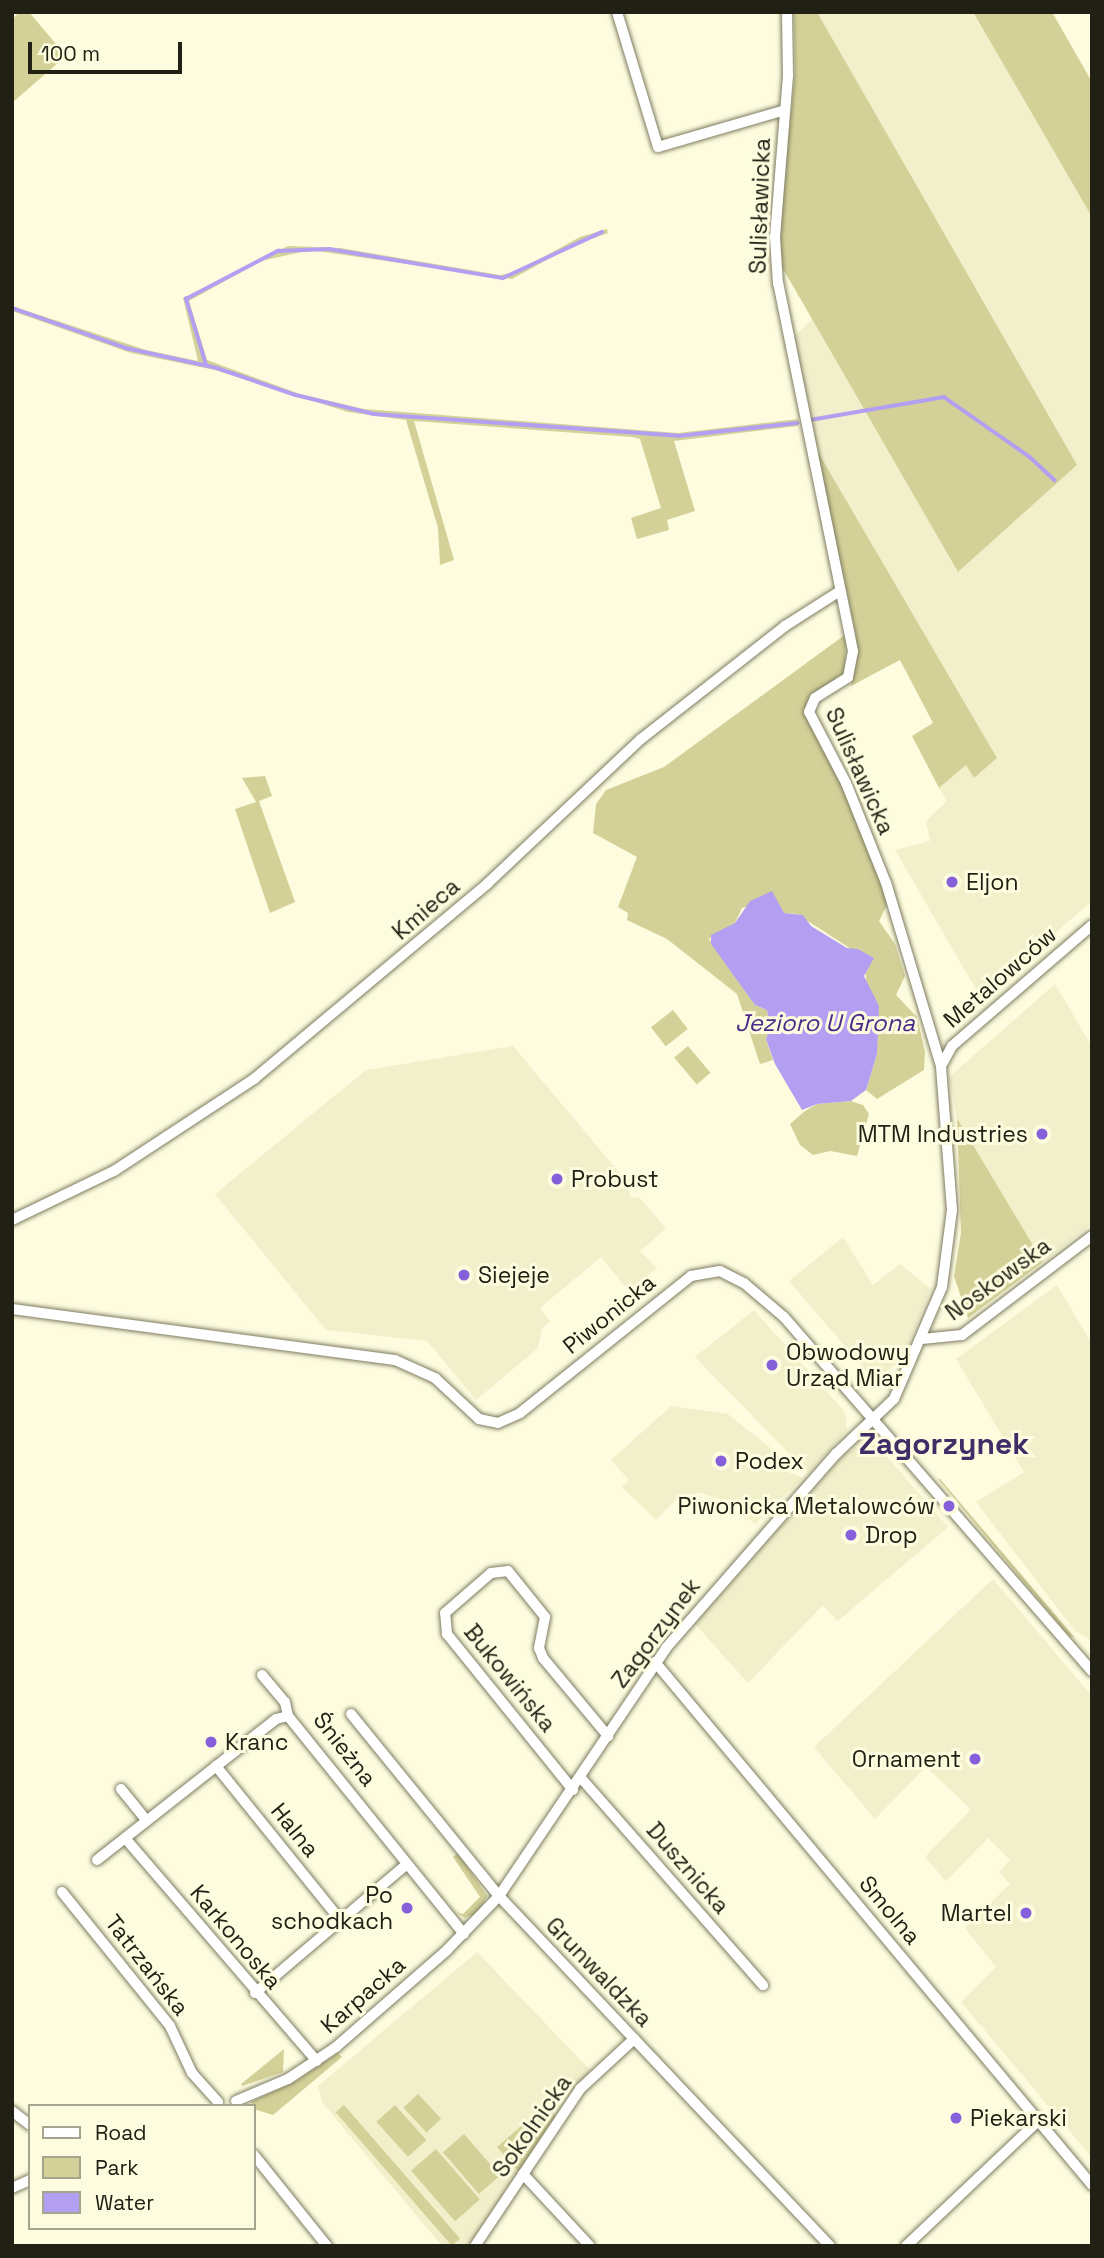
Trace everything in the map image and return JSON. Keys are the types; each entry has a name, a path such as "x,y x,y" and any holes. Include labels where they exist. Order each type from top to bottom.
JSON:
{"street":[{"path":"617,12 658,148 785,110"},
{"name":"Sulisławicka","path":"788,12 785,110 775,237 778,284 852,639 851,670 843,682 814,698 809,712 846,783 886,883 941,1066 952,1173 951,1242 942,1287 900,1391 875,1419"},
{"name":"Kmieca","path":"12,1220 122,1166 244,1087 479,891 641,739 775,634 840,591"},
{"name":"Metalowców","path":"941,1066 953,1046 1092,925"},
{"name":"Noskowska","path":"922,1339 962,1335 1092,1236"},
{"name":"Piwonicka","path":"12,1309 395,1360 435,1378 479,1419 498,1423 520,1413 691,1276 720,1270 744,1283 784,1317 1092,1671"},
{"name":"Zagorzynek","path":"499,1896 581,1779 655,1662 836,1454 875,1419"},
{"name":"Bukowińska","path":"573,1790 447,1634 445,1613 491,1573 508,1571 545,1616 539,1648 543,1658 608,1736"},
{"name":"Smolna","path":"655,1662 1092,2185"},
{"path":"262,1675 285,1703 288,1716"},
{"name":"Grunwaldzka","path":"351,1714 499,1896 830,2246"},
{"name":"Śnieżna","path":"97,1860 276,1719 288,1716 360,1800 406,1865 464,1934"},
{"name":"Halna","path":"216,1766 341,1921"},
{"name":"Dusznicka","path":"581,1779 763,1985"},
{"path":"121,1789 147,1821"},
{"name":"Karkonoska","path":"125,1839 317,2061"},
{"path":"256,1993 406,1865"},
{"name":"Tatrzańska","path":"62,1892 170,2026 192,2073 217,2104"},
{"name":"Karpacka","path":"237,2103 317,2061 464,1934 499,1896"},
{"name":"Sokolnicka","path":"475,2246 580,2089 634,2039"},
{"path":"217,2104 228,2096 237,2103"},
{"path":"12,2110 28,2123"},
{"path":"906,2246 1038,2121"},
{"path":"256,2158 321,2244"},
{"path":"523,2174 590,2246"},
{"path":"12,2188 28,2181"}],"shaded area":[{"path":"817,12 973,12 1092,217 1092,901 981,998 895,850 930,841 926,821 947,801 939,788 966,764 974,778 997,758 815,447 793,338 812,319 957,570 1076,466"},
{"path":"1055,984 1092,1047 1092,1224 1043,1262 957,1118 949,1077"},
{"path":"513,1046 628,1183 630,1197 640,1198 666,1229 640,1251 657,1268 629,1291 601,1257 540,1308 550,1321 542,1328 538,1348 476,1400 427,1341 326,1330 215,1194 366,1070"},
{"path":"843,1237 873,1285 900,1264 931,1289 903,1358 886,1372 867,1372 789,1281"},
{"path":"1057,1285 1092,1344 1092,1641 1075,1631 976,1502 1024,1472 956,1359"},
{"path":"754,1310 845,1412 847,1430 808,1473 695,1357"},
{"path":"671,1406 728,1414 783,1458 788,1472 803,1478 755,1524 731,1503 702,1493 680,1495 656,1520 622,1487 629,1480 611,1460"},
{"path":"876,1444 948,1527 838,1621 823,1605 748,1683 695,1624 844,1455 859,1446"},
{"path":"993,1579 1092,1696 1092,2158 961,2002 996,1967 965,1928 1010,1884 999,1872 1010,1860 988,1838 946,1881 925,1857 971,1809 926,1767 875,1819 814,1747"},
{"path":"477,1952 591,2071 578,2083 469,2246 442,2246 322,2102 318,2086"}],"green space":[{"path":"20,12 29,12 66,56 12,103 12,19"},
{"path":"794,12 817,12 1077,465 958,572 782,267 780,222 795,74"},
{"path":"973,12 1052,12 1092,82 1092,217"},
{"path":"607,229 608,233 574,245 512,279 310,250 261,261 189,301 207,360 300,394 364,409 678,433 798,419 798,426 674,441 695,511 667,520 669,530 637,539 631,518 661,508 640,439 414,421 454,560 440,565 438,528 406,420 348,412 215,370 131,353 12,311 12,306 146,350 198,361 183,298 288,246 340,248 500,275 516,272 580,237"},
{"path":"815,447 997,758 974,778 966,765 939,788 912,736 933,723 900,660 851,686 856,635"},
{"path":"846,634 845,674 810,697 804,711 848,798 879,877 887,905 879,921 895,944 905,976 896,995 917,1017 925,1052 924,1070 877,1099 866,1090 877,1054 878,1006 867,987 865,969 851,949 797,914 784,913 774,898 742,908 735,923 709,939 755,1005 767,1010 770,1029 766,1039 773,1060 760,1064 737,994 667,939 627,920 628,913 618,907 637,857 593,833 596,804 606,790 664,767"},
{"path":"265,776 272,796 259,801 295,902 270,913 235,809 256,802 242,778"},
{"path":"673,1010 688,1029 666,1046 651,1027"},
{"path":"688,1046 710,1073 697,1084 674,1058"},
{"path":"851,1101 863,1105 869,1114 857,1156 830,1151 813,1155 800,1145 790,1124 805,1111 817,1104"},
{"path":"957,1118 1043,1262 968,1318 954,1276 961,1233"},
{"path":"940,1479 1075,1638 1068,1635"},
{"path":"458,1853 487,1896 478,1913 465,1918 456,1912 463,1914 480,1897 453,1857"},
{"path":"284,2049 283,2072 242,2086 241,2084"},
{"path":"338,2053 342,2057 273,2115 256,2110 256,2104 252,2104 251,2102 296,2081"},
{"path":"593,2072 515,2177 518,2171 497,2147 545,2105 556,2117 578,2083"},
{"path":"418,2094 441,2119 427,2133 403,2108"},
{"path":"344,2105 460,2239 452,2246 336,2112"},
{"path":"395,2105 426,2140 408,2157 376,2122"},
{"path":"464,2134 500,2176 479,2194 443,2152"},
{"path":"436,2149 480,2200 455,2221 411,2171"}],"water":[{"name":"Jezioro U Grona","path":"772,891 784,913 803,915 811,926 847,948 858,949 874,958 864,976 879,1006 877,1054 866,1090 851,1101 817,1104 802,1110 775,1064 766,1039 770,1028 767,1010 755,1005 711,944 711,935 735,923 750,901"}],"waterway":[{"path":"206,365 186,299 278,251 329,249 503,278 602,232"},
{"path":"12,308 126,348 217,368 296,395 374,414 678,436 797,423"},
{"path":"810,420 944,397 1030,457 1055,480"}],"place":[{"name":"Eljon","path":"952,882"},
{"name":"MTM Industries","path":"1042,1134"},
{"name":"Probust","path":"557,1179"},
{"name":"Siejeje","path":"464,1275"},
{"name":"Obwodowy Urząd Miar","path":"772,1365"},
{"name":"Podex","path":"721,1461"},
{"name":"Piwonicka Metalowców","path":"949,1506"},
{"name":"Drop","path":"851,1535"},
{"name":"Kranc","path":"211,1742"},
{"name":"Ornament","path":"975,1759"},
{"name":"Po schodkach","path":"407,1908"},
{"name":"Martel","path":"1026,1913"},
{"name":"Piekarski","path":"956,2118"}],"district":[{"name":"Zagorzynek","path":"944,1444"}]}
